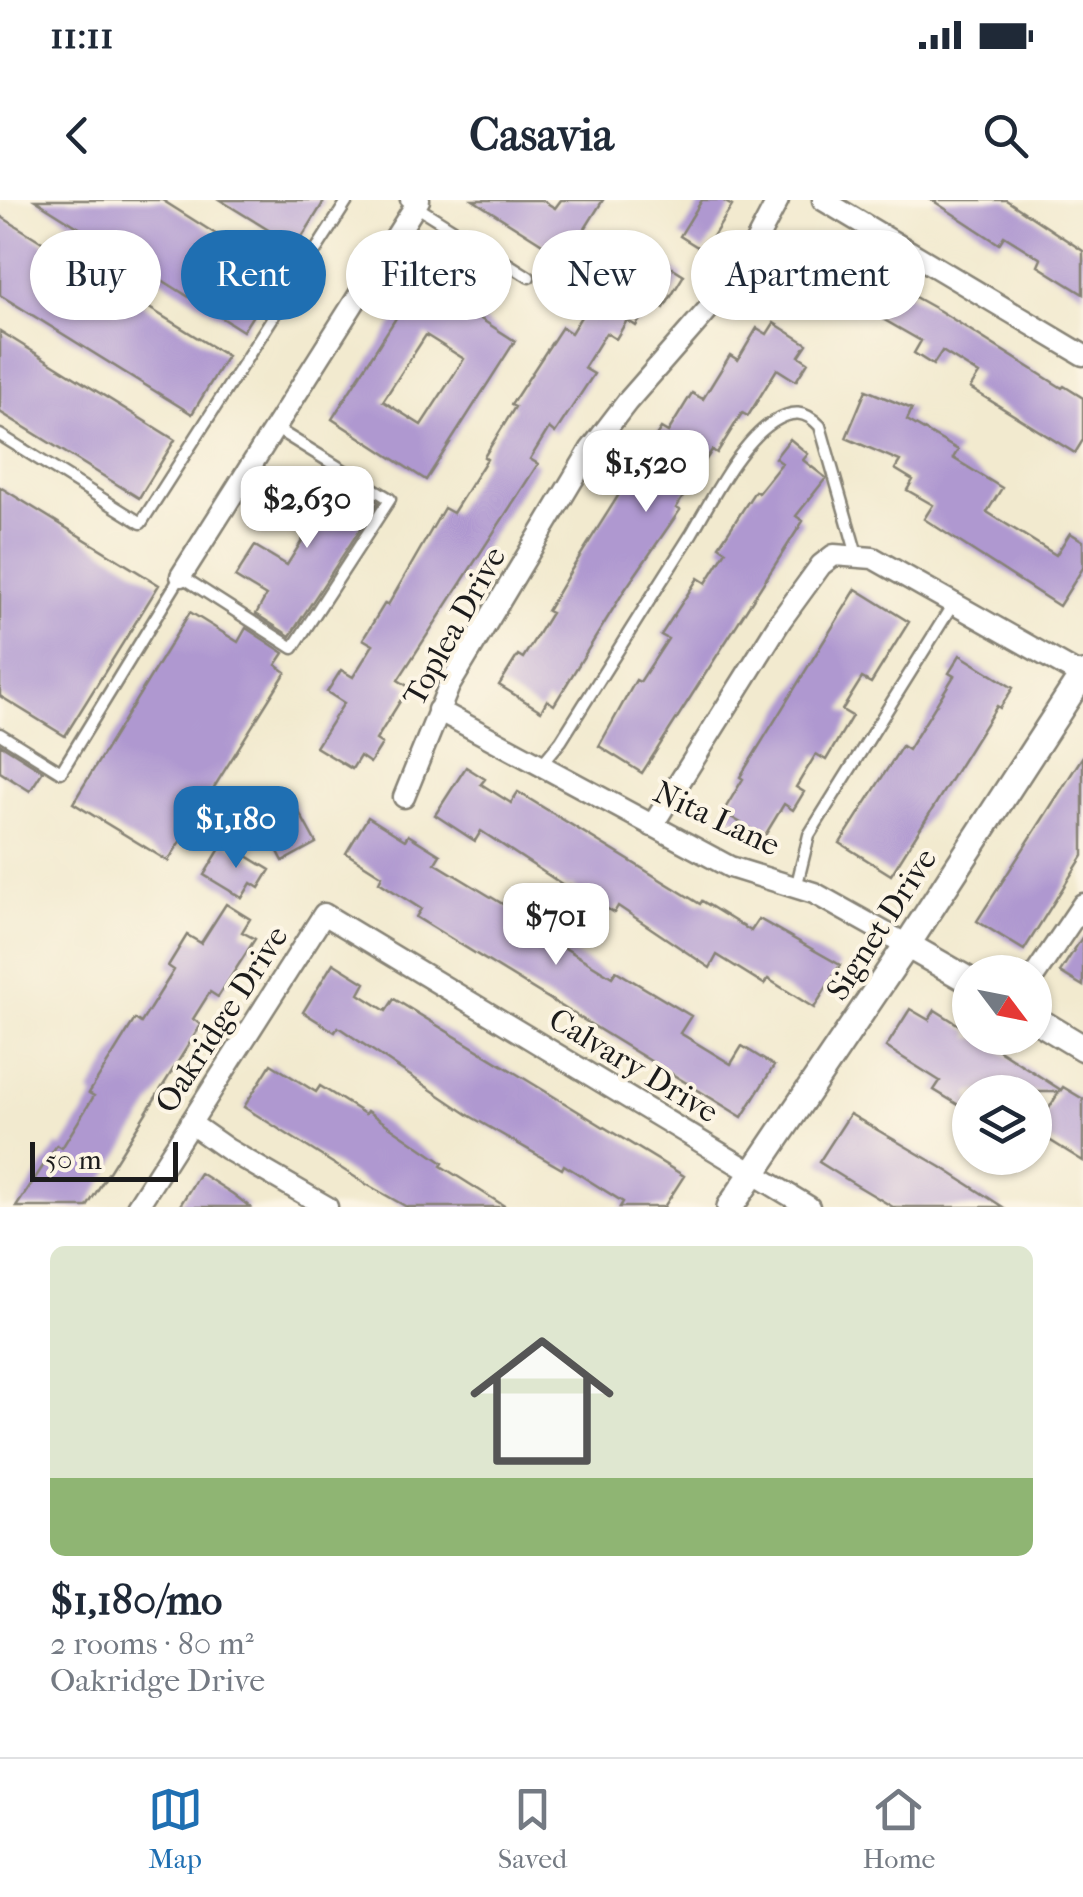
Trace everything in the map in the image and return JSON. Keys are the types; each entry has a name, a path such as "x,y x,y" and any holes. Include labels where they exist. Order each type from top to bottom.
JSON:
{"street":[{"name":"Toplea Drive","path":"404,797 438,710 591,449 626,402 739,274 778,200"},
{"path":"823,200 1083,355"},
{"path":"181,576 413,202"},
{"path":"652,826 781,620 834,554 873,558 1082,675"},
{"name":"Signet Drive","path":"730,1207 1082,675"},
{"name":"Nita Lane","path":"438,710 730,867 796,888 850,912 952,971"},
{"path":"1049,955 1083,904"},
{"name":"Oakridge Drive","path":"137,1207 324,914"},
{"name":"Calvary Drive","path":"324,914 809,1207"},
{"path":"1052,1029 1083,1048"},
{"path":"190,1123 327,1207"}],"lane":[{"path":"0,434 141,523 348,200"},
{"path":"413,202 530,277"},
{"path":"540,765 561,741 723,483 757,436 788,414 800,412 820,426 857,556"},
{"path":"0,734 61,772 181,576 293,648 390,499 275,428"},
{"path":"796,888 808,835 953,604"}],"building":[{"path":"35,200 162,200 209,230 181,230 181,292 161,279 161,230 83,230"},
{"path":"220,200 325,200 306,230 269,230"},
{"path":"473,200 542,200 555,208 561,200 603,200 584,230 532,230 532,237"},
{"path":"702,200 722,200 732,206 717,230 691,230 691,243 680,236"},
{"path":"932,200 1006,200 1083,251 1083,294 1038,266 1041,259 1004,236 999,244"},
{"path":"0,216 30,235 30,314 0,295"},
{"path":"671,267 684,275 671,296"},
{"path":"925,303 1083,398 1083,440 1075,453 970,388 979,374 942,351 933,365 914,353 921,341 884,320 925,320"},
{"path":"161,315 227,356 192,414 40,320 161,320"},
{"path":"226,320 250,320 243,331"},
{"path":"395,320 482,320 515,341 426,480 332,419","holes":["426,335 464,359 421,425 383,401"]},
{"path":"579,320 627,320 616,339 606,333 584,368 594,374 555,433 549,428 530,459 538,464 398,680 409,687 376,740 382,744 370,763 360,756 352,769 316,747 344,703 327,692 341,670 353,677 373,645 363,639 385,603 388,605 444,508 453,513 515,407 511,405 562,327 571,333"},
{"path":"774,323 807,344 799,356 808,362 796,381 777,369 748,416 742,413 717,453 712,450 676,508 680,510 624,591 554,705 547,700 541,711 499,685 518,655 523,658 570,572 661,428 668,432 692,393 703,399 730,355 738,360 757,328 767,334"},
{"path":"0,331 175,440 139,498 0,412"},
{"path":"866,390 912,409 907,420 958,450 953,458 1002,488 987,512 1056,555 1070,533 1083,541 1083,568 1059,606 924,519 933,505 907,490 913,480 895,469 900,461 846,438"},
{"path":"790,439 808,454 803,460 826,478 796,516 803,521 642,773 599,746 636,680 640,682 668,639 661,635 698,578 706,583 726,551 719,546 755,491 758,493 782,463 775,458"},
{"path":"300,475 331,495 341,479 378,502 290,636 256,614 266,596 235,577 255,546 287,565 310,528 279,508"},
{"path":"0,487 159,585 65,736 0,696"},
{"path":"856,589 909,622 871,683 862,678 842,710 852,716 826,760 816,754 796,787 804,792 793,810 784,804 764,837 723,812 743,779 740,777"},
{"path":"190,612 238,642 246,628 284,653 276,665 286,672 168,861 73,803"},
{"path":"960,655 1013,688 1000,708 997,706 891,875 840,843 902,746 908,750 954,676 949,673"},
{"path":"0,744 43,771 30,791 0,772"},
{"path":"1083,756 1083,856 1024,950 977,921"},
{"path":"466,767 485,779 481,784 511,803 518,792 751,931 759,919 840,965 814,1008 768,979 764,984 717,955 710,968 618,906 614,913 481,831 475,841 435,815"},
{"path":"287,790 316,843 283,861 255,808"},
{"path":"368,817 405,840 408,835 440,855 435,863 562,940 560,945 612,977 616,971 691,1016 680,1033 731,1064 742,1046 774,1066 742,1117 416,917 421,909 379,882 382,876 346,853"},
{"path":"224,842 270,870 259,888 251,883 242,898 204,875"},
{"path":"226,904 250,919 242,932 255,939 218,997 210,992 193,1019 201,1025 87,1207 16,1207 57,1145 62,1148 94,1096 89,1093 135,1019 141,1023 174,970 168,966 187,935 201,943"},
{"path":"1083,936 1083,986 1060,972"},
{"path":"333,963 365,983 359,994 386,1011 394,999 684,1176 664,1207 620,1207 623,1202 564,1165 562,1169 470,1116 338,1027 335,1032 303,1012"},
{"path":"910,1009 929,1020 935,1010 952,1021 952,1055 1006,1055 1038,1075 952,1075 952,1101 934,1090 940,1081 886,1047"},
{"path":"271,1064 316,1092 320,1086 365,1114 367,1111 443,1163 441,1166 506,1207 407,1207 366,1184 244,1107"},
{"path":"1052,1084 1083,1099 1083,1161 1052,1142 1052,1103 1059,1092 1052,1092"},
{"path":"850,1114 1003,1207 893,1207 819,1162"},
{"path":"200,1173 233,1194 250,1207 179,1207"}]}
